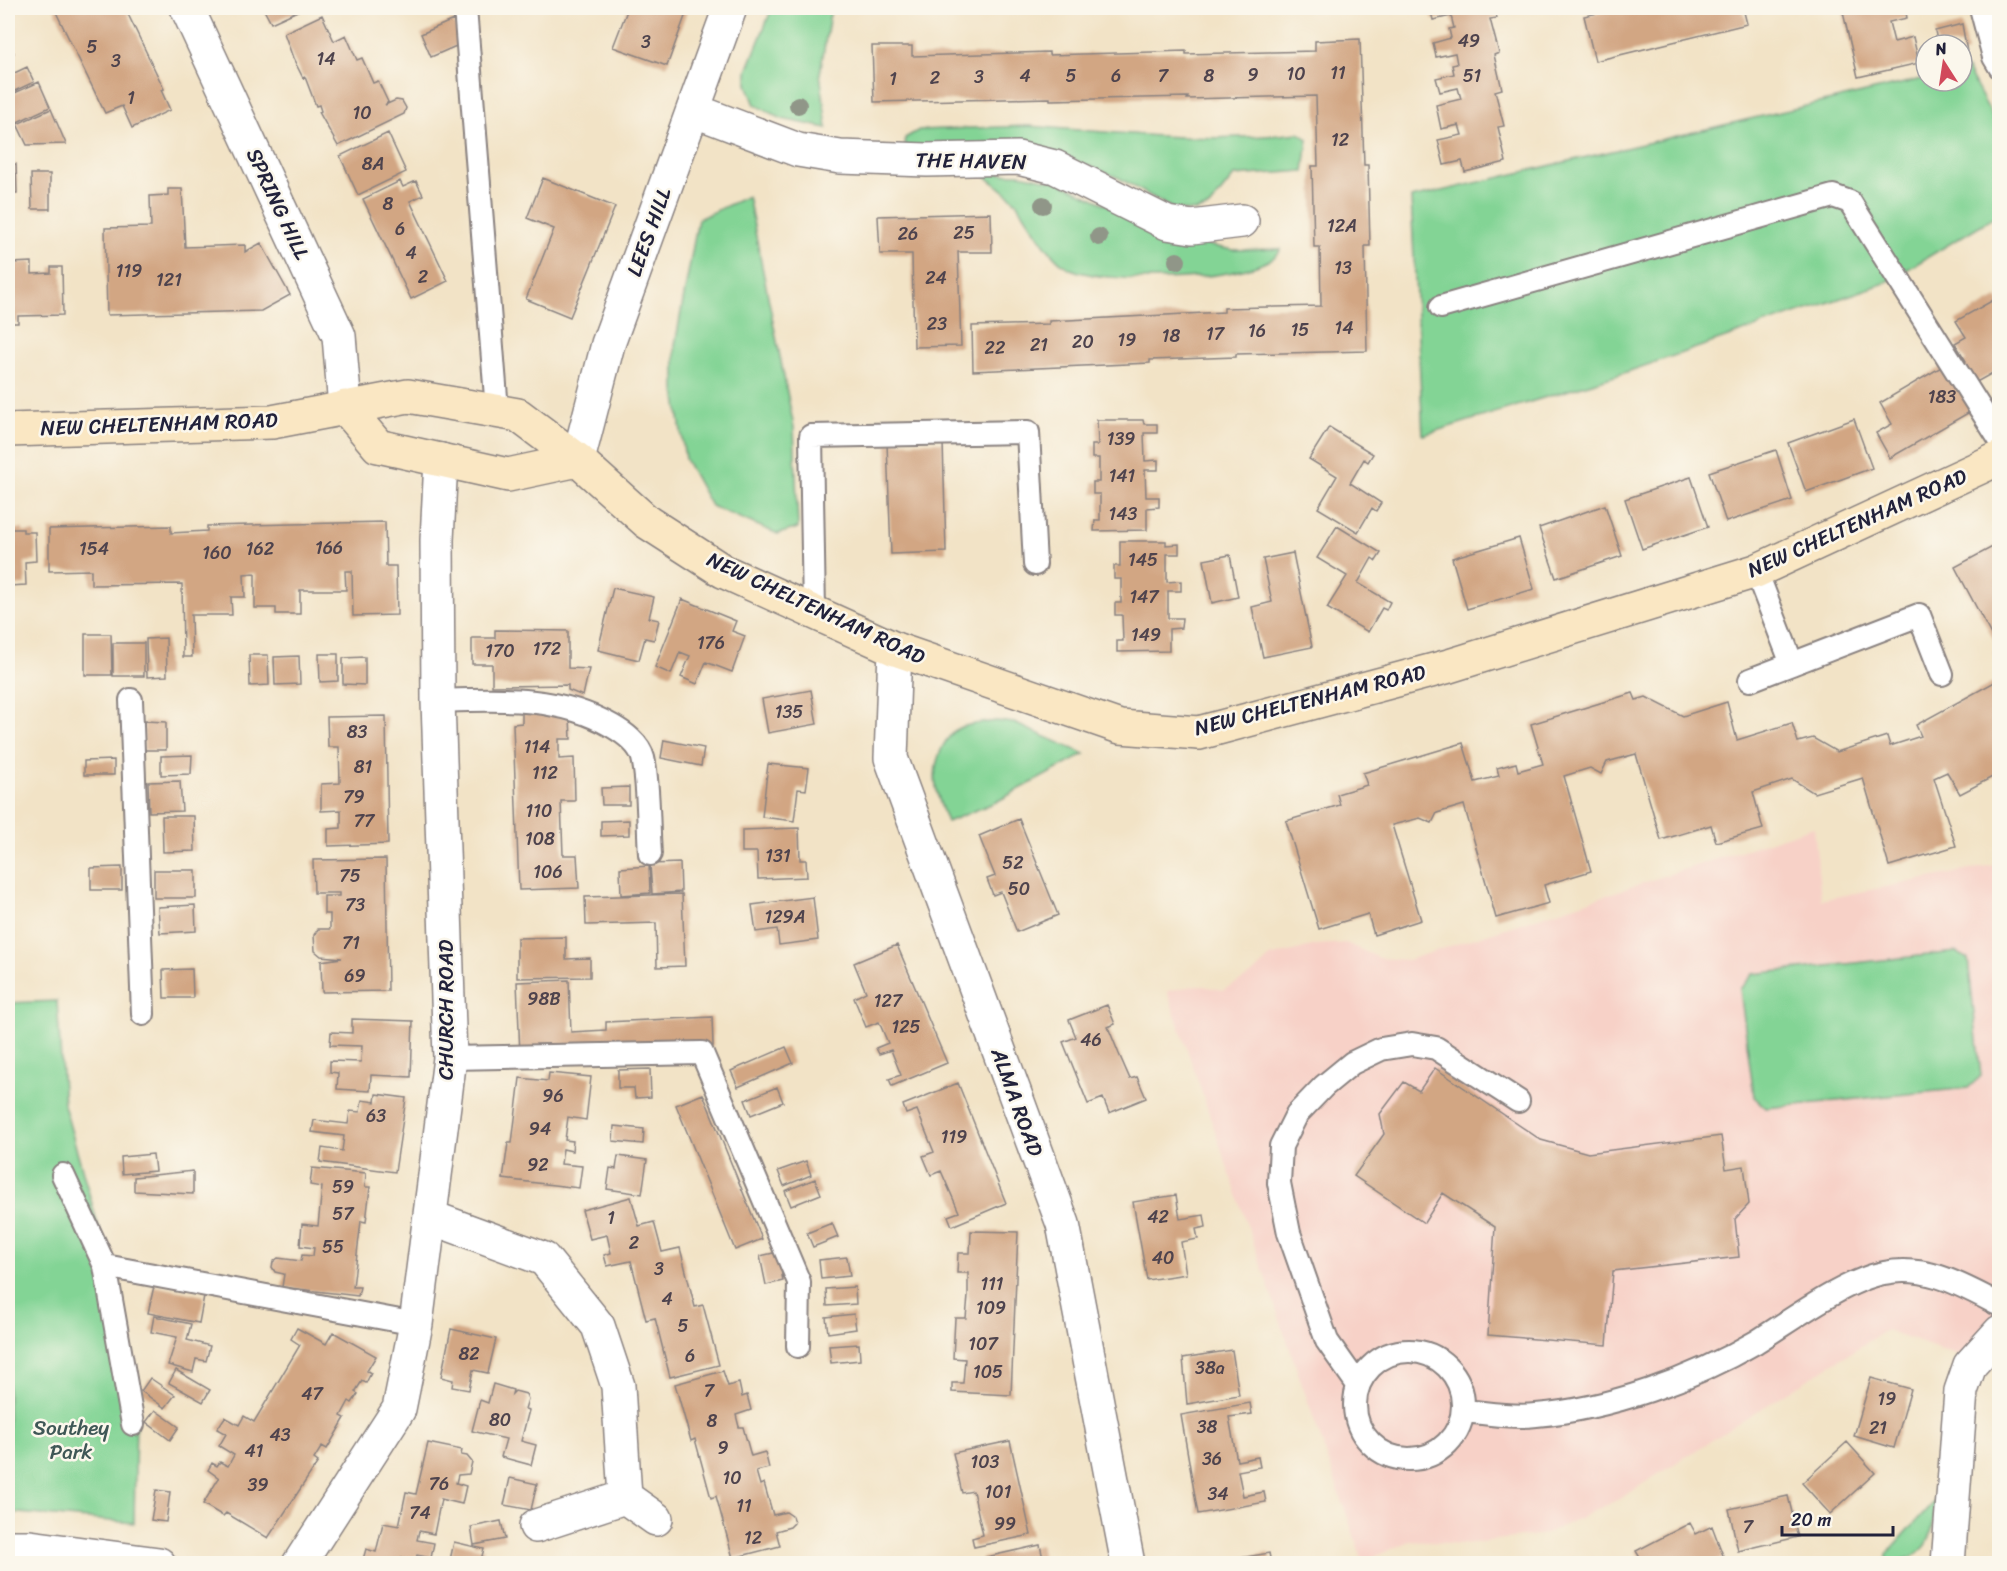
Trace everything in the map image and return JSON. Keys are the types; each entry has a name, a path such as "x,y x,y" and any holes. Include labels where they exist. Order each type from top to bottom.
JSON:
{"street":[{"name":"SPRING HILL","path":"187,8 339,336 345,406"},
{"name":"LEES HILL","path":"578,460 608,344 730,8"},
{"name":"THE HAVEN","path":"693,110 798,150 840,157 1018,158 1055,167 1167,223 1192,227 1242,221"},
{"name":"NEW CHELTENHAM ROAD","path":"8,430 272,422 345,406 408,396 518,415 578,460 647,522 723,571 894,649 1120,727 1199,733 1449,666 1756,571 2000,458"},
{"path":"345,406 378,446 508,475 578,460"},
{"name":"CHURCH ROAD","path":"299,1563 399,1409 416,1324 430,1217 450,1058 438,701 437,540 441,460"},
{"name":"ALMA ROAD","path":"894,649 891,758 1063,1224 1128,1563"},
{"path":"430,1217 544,1259 598,1326 618,1386 625,1497"},
{"path":"1948,1563 1961,1391 1970,1365 2000,1332"},
{"path":"625,1497 656,1519"},
{"path":"536,1526 625,1497"},
{"path":"8,1547 30,1547 159,1563"}],"lane":[{"path":"465,8 497,410"},
{"path":"1981,8 1994,57 2000,67"},
{"path":"1441,308 1833,196 1850,202 2000,440"},
{"path":"814,612 811,436 1028,432 1035,564"},
{"path":"1756,571 1792,664"},
{"path":"1750,681 1919,615 1942,674"},
{"path":"438,701 494,699 552,703 597,717 628,735 643,757 650,854"},
{"path":"131,700 142,1014"},
{"path":"1358,1385 1327,1341 1289,1233 1279,1183 1281,1146 1297,1114 1324,1086 1352,1063 1381,1049 1412,1044 1436,1048 1518,1101"},
{"path":"450,1058 702,1053 799,1282 798,1346"},
{"path":"63,1175 105,1266 133,1424"},
{"path":"105,1266 416,1324"},
{"path":"1463,1411 1534,1416 1595,1407 1732,1356 1855,1283 1883,1273 1917,1271 1949,1278 2000,1305"},
{"path":"1396,1352 1422,1352 1445,1364 1460,1385 1463,1411 1454,1436 1434,1453 1409,1459 1384,1453 1364,1436 1354,1411 1358,1385 1373,1364 1396,1352"}],"shaded area":[{"path":"1814,827 1821,900 1999,864 1999,1315 1961,1357 1886,1330 1619,1499 1546,1534 1464,1544 1409,1541 1363,1562 1167,991 1198,985 1223,990 1250,976 1270,957 1316,945 1346,943 1379,958 1408,960"}],"green space":[{"path":"772,8 831,8 820,73 827,128 782,119 755,105 747,84 747,71"},
{"path":"1914,81 1914,93 1974,93 1974,82 1999,129 1999,214 1885,283 1618,375 1423,435 1411,198"},
{"path":"1029,126 1130,134 1231,138 1299,133 1308,139 1304,171 1234,176 1209,207 1196,211 1175,210 1119,178 1065,156 905,147 905,138 919,130"},
{"path":"981,173 1020,174 1059,182 1181,240 1233,250 1281,249 1268,261 1245,269 1214,275 1144,279 1084,273 1060,262 1046,246 1016,202"},
{"path":"748,196 794,427 798,528 778,534 711,506 685,459 675,390 675,345 698,219"},
{"path":"996,721 1014,723 1085,754 996,802 947,822 937,793 935,775 943,746 959,728"},
{"path":"1956,952 1968,959 1981,1076 1968,1088 1766,1108 1754,1097 1740,989 1753,974"},
{"name":"Southey Park","path":"57,1001 64,1105 118,1296 136,1418 134,1523 8,1512 8,1003"},
{"path":"1935,1500 1933,1526 1927,1544 1913,1556 1887,1562 1887,1554"}],"building":[{"path":"54,8 125,8 164,89 161,90 170,110 132,128 122,106 105,113"},
{"path":"263,8 304,8 271,23"},
{"path":"628,8 688,8 667,66 613,47"},
{"path":"1430,8 1494,8 1497,18 1490,19 1499,53 1494,55 1502,89 1495,91 1504,126 1498,127 1506,162 1465,172 1462,161 1444,165 1438,140 1462,135 1459,125 1441,129 1436,105 1461,99 1458,88 1440,92 1436,78 1454,74 1452,65 1457,64 1455,53 1436,57 1433,43 1451,38 1449,29 1454,28 1451,16 1433,20"},
{"path":"1620,8 1743,8 1747,24 1595,61 1584,16"},
{"path":"1842,8 1905,8 1907,18 1889,22 1894,42 1913,37 1914,64 1858,77"},
{"path":"322,15 334,41 346,35 357,60 362,58 373,83 378,81 388,102 385,105 396,100 402,101 406,108 404,114 338,146 319,112 321,111 319,105 316,106 305,77 303,78 293,58 284,33"},
{"path":"453,20 463,43 431,57 421,34"},
{"path":"1962,24 1964,33 1935,33 1935,31"},
{"path":"1360,39 1364,165 1368,165 1370,246 1365,246 1367,351 1236,354 1236,357 1150,360 1150,363 973,371 972,326 1049,324 1049,321 1224,312 1224,308 1321,306 1320,247 1314,247 1312,166 1318,166 1316,96 874,102 872,46 912,46 912,56 1186,51 1186,54 1315,51 1315,41"},
{"path":"8,41 14,53 8,56"},
{"path":"27,67 34,82 8,94 8,76"},
{"path":"39,82 50,107 15,123 8,108 8,96"},
{"path":"51,109 66,144 27,145 17,124"},
{"path":"388,133 406,172 358,195 340,156"},
{"path":"8,164 16,164 17,193 8,193"},
{"path":"31,174 50,174 50,209 32,209"},
{"path":"543,178 615,207 570,317 526,299 554,229 527,218"},
{"path":"400,181 403,187 416,181 423,195 410,201 448,281 411,299 363,199"},
{"path":"168,189 182,189 185,247 245,245 245,252 261,243 290,295 261,311 107,315 105,228 151,227 150,196 168,195"},
{"path":"991,213 992,252 958,252 961,346 914,347 912,254 880,254 878,216"},
{"path":"32,262 32,274 51,273 51,267 62,267 63,315 18,316 18,323 8,323 8,276 13,276 12,263"},
{"path":"1997,298 2000,302 1998,370 1973,384 1961,364 1966,361 1955,343 1966,337 1956,321"},
{"path":"1948,363 1975,409 1890,458 1876,433 1892,424 1880,403"},
{"path":"1854,419 1872,468 1806,492 1788,443"},
{"path":"1097,420 1143,420 1144,424 1157,424 1157,433 1144,433 1145,461 1158,460 1158,470 1145,470 1146,497 1159,497 1159,507 1147,508 1147,530 1094,531 1095,520 1100,520 1100,494 1093,494 1093,482 1099,482 1099,458 1092,458 1092,445 1098,445"},
{"path":"1329,427 1373,454 1368,462 1364,459 1350,483 1381,503 1376,511 1372,508 1358,532 1318,508 1337,476 1309,459"},
{"path":"943,442 946,552 891,554 887,443"},
{"path":"1776,450 1792,500 1726,522 1709,472"},
{"path":"1691,477 1708,527 1642,549 1625,499"},
{"path":"1605,505 1622,556 1556,578 1539,528"},
{"path":"385,522 386,566 396,566 397,615 353,616 352,571 345,571 346,590 300,590 300,614 276,614 276,608 255,608 255,573 244,574 245,597 231,597 232,615 191,615 192,657 183,657 182,584 91,585 91,570 49,571 49,529 171,526 171,533 207,531 207,526"},
{"path":"1337,526 1381,553 1376,561 1372,558 1358,583 1390,602 1386,610 1382,608 1368,632 1327,608 1347,576 1317,558"},
{"path":"8,529 35,532 36,561 25,562 26,585 8,586"},
{"path":"1519,538 1534,589 1467,609 1452,558"},
{"path":"1120,541 1166,541 1166,545 1179,544 1179,554 1167,554 1167,582 1181,581 1181,591 1168,591 1168,618 1182,618 1181,628 1169,629 1169,651 1117,652 1117,641 1123,641 1122,615 1115,615 1115,603 1121,603 1121,579 1114,579 1114,566 1120,566"},
{"path":"2000,543 2000,664 1993,653 1999,650 1955,567"},
{"path":"1293,553 1312,647 1263,657 1252,607 1272,602 1263,559"},
{"path":"1230,555 1238,597 1212,603 1204,560"},
{"path":"613,588 654,597 649,618 659,620 654,640 645,638 639,660 598,650"},
{"path":"682,599 736,621 732,631 745,636 732,672 706,662 697,684 681,677 690,656 680,652 671,674 655,667"},
{"path":"495,630 568,631 568,668 589,669 583,696 568,690 568,685 492,686 492,664 472,664 472,638 495,638"},
{"path":"85,634 111,634 112,675 85,675"},
{"path":"166,638 167,676 147,677 146,639"},
{"path":"113,643 144,643 144,676 113,676"},
{"path":"319,654 338,654 338,681 320,682"},
{"path":"249,655 268,655 269,685 250,686"},
{"path":"299,656 300,684 275,685 274,657"},
{"path":"365,657 365,685 343,684 343,658"},
{"path":"2000,679 2000,773 1960,794 1947,772 1934,778 1956,846 1889,866 1863,778 1814,793 1792,779 1753,792 1763,829 1716,842 1711,825 1661,840 1636,754 1607,762 1601,774 1590,768 1564,776 1591,871 1544,885 1549,903 1496,918 1464,805 1437,813 1432,823 1420,818 1392,825 1421,920 1374,935 1368,914 1319,929 1286,821 1340,805 1337,794 1367,785 1363,773 1463,743 1475,782 1499,776 1497,768 1516,763 1518,771 1543,764 1531,724 1633,693 1636,700 1646,697 1683,716 1727,702 1737,740 1792,723 1798,742 1813,738 1837,752 1887,736 1890,746 1921,736 1916,725"},
{"path":"811,690 817,724 768,733 762,699"},
{"path":"522,709 570,718 571,739 559,739 559,759 574,758 575,801 561,801 563,855 577,855 579,888 519,890 513,724 522,723"},
{"path":"386,716 388,844 328,846 328,829 341,828 341,810 321,811 321,784 340,783 339,747 328,747 327,717"},
{"path":"144,721 166,722 166,750 144,750"},
{"path":"664,740 704,748 701,766 661,758"},
{"path":"192,755 191,774 161,775 161,756"},
{"path":"114,760 114,775 84,775 84,761"},
{"path":"768,764 809,768 806,790 798,789 794,821 762,817"},
{"path":"180,781 182,811 149,812 148,782"},
{"path":"629,787 629,805 602,805 601,788"},
{"path":"162,816 194,816 195,851 163,852"},
{"path":"1019,819 1058,915 1017,932 1001,892 993,895 987,879 995,876 979,836"},
{"path":"629,820 629,835 601,836 601,821"},
{"path":"799,828 800,860 806,860 807,877 758,879 757,852 742,852 742,830"},
{"path":"386,859 388,991 322,992 321,961 342,958 321,956 315,951 314,935 318,929 330,929 330,914 324,914 324,896 339,896 339,893 314,893 313,860"},
{"path":"680,863 681,892 652,894 650,864"},
{"path":"649,866 650,893 621,895 620,868"},
{"path":"122,867 122,890 91,890 91,868"},
{"path":"154,870 196,870 196,898 154,898"},
{"path":"682,894 685,966 657,967 656,923 586,925 585,897"},
{"path":"813,897 818,940 779,945 777,929 756,932 752,905"},
{"path":"195,905 196,931 160,933 158,907"},
{"path":"566,937 566,959 590,958 590,977 517,978 517,938"},
{"path":"897,945 947,1063 892,1086 889,1079 901,1075 891,1050 879,1054 876,1048 888,1043 879,1022 866,1027 854,998 866,992 854,963"},
{"path":"192,969 193,998 164,998 163,970"},
{"path":"569,980 571,1032 606,1030 606,1022 712,1017 713,1046 520,1054 517,982"},
{"path":"1107,1005 1115,1024 1108,1027 1119,1054 1130,1079 1137,1077 1146,1098 1109,1113 1103,1098 1088,1104 1063,1042 1076,1037 1069,1020"},
{"path":"352,1019 413,1021 411,1077 371,1075 370,1091 337,1089 338,1073 330,1072 330,1061 361,1062 362,1046 330,1045 331,1032 352,1033"},
{"path":"786,1047 793,1063 738,1087 731,1071"},
{"path":"1435,1068 1541,1140 1588,1153 1721,1136 1726,1169 1744,1166 1749,1204 1735,1219 1739,1257 1613,1271 1607,1345 1488,1335 1495,1227 1443,1193 1424,1223 1354,1176 1384,1134 1380,1114 1404,1082 1419,1091"},
{"path":"650,1069 651,1097 635,1098 634,1088 618,1088 618,1070"},
{"path":"549,1073 591,1077 586,1120 568,1117 565,1140 573,1141 572,1151 563,1149 561,1164 582,1166 579,1188 503,1179 508,1143 512,1143 520,1078 548,1081"},
{"path":"958,1083 1006,1203 952,1226 948,1216 959,1212 941,1171 931,1175 923,1156 934,1152 917,1110 906,1114 903,1105"},
{"path":"777,1087 783,1102 751,1115 745,1100"},
{"path":"376,1094 406,1098 395,1172 320,1162 322,1148 342,1151 344,1136 312,1132 314,1120 348,1124 350,1111 360,1112 362,1100 375,1102"},
{"path":"703,1094 762,1239 735,1250 676,1105"},
{"path":"614,1126 644,1129 643,1144 613,1141"},
{"path":"153,1154 155,1171 122,1174 121,1157"},
{"path":"618,1156 647,1160 642,1194 607,1189 610,1168 616,1169"},
{"path":"806,1161 811,1175 784,1186 778,1171"},
{"path":"312,1168 366,1173 365,1187 370,1187 366,1222 361,1221 353,1287 360,1287 358,1296 282,1287 284,1274 275,1272 272,1267 273,1262 278,1258 301,1261 302,1255 313,1256 314,1248 300,1246 302,1224 318,1226 322,1187 310,1185"},
{"path":"193,1171 193,1194 134,1191 134,1177"},
{"path":"815,1179 821,1194 791,1206 785,1191"},
{"path":"1176,1195 1180,1219 1204,1215 1206,1227 1196,1229 1198,1239 1181,1242 1186,1274 1147,1280 1133,1202"},
{"path":"631,1197 639,1226 654,1222 662,1252 680,1248 695,1307 703,1305 719,1365 670,1377 655,1318 646,1320 631,1261 607,1266 604,1255 611,1253 607,1235 590,1239 582,1210"},
{"path":"832,1223 838,1237 813,1247 807,1233"},
{"path":"971,1231 1018,1232 1011,1395 952,1392 952,1383 963,1383 965,1359 953,1358 955,1318 966,1318 968,1296 968,1273 957,1273 958,1253 970,1253"},
{"path":"778,1252 783,1281 766,1285 760,1256"},
{"path":"847,1257 850,1276 821,1279 819,1260"},
{"path":"154,1286 204,1296 199,1323 148,1313"},
{"path":"855,1287 856,1304 827,1306 826,1289"},
{"path":"854,1314 856,1329 828,1333 826,1317"},
{"path":"154,1316 191,1324 187,1340 210,1346 206,1361 196,1359 193,1372 168,1365 177,1337 151,1332"},
{"path":"297,1328 326,1344 333,1332 376,1356 367,1371 371,1373 366,1383 362,1381 355,1392 358,1394 352,1403 349,1401 341,1416 345,1418 327,1449 322,1446 314,1459 318,1462 268,1538 226,1513 223,1516 203,1504 219,1478 208,1470 212,1463 217,1466 220,1462 228,1466 234,1455 219,1446 226,1434 217,1429 225,1417 239,1425 244,1416 254,1422 300,1345 291,1339"},
{"path":"451,1329 496,1339 488,1373 473,1370 469,1390 452,1387 453,1380 441,1377"},
{"path":"859,1344 860,1360 831,1363 829,1346"},
{"path":"1232,1350 1239,1395 1187,1404 1183,1358"},
{"path":"176,1370 210,1390 203,1402 169,1383"},
{"path":"723,1371 728,1386 739,1383 742,1397 747,1395 751,1410 736,1415 739,1427 743,1427 751,1456 765,1452 769,1468 756,1471 760,1485 764,1483 773,1515 786,1512 792,1516 794,1523 790,1527 776,1531 780,1546 733,1558 716,1496 711,1498 695,1439 691,1441 675,1384"},
{"path":"150,1378 175,1395 165,1408 141,1391"},
{"path":"1871,1378 1911,1389 1894,1448 1854,1436"},
{"path":"493,1384 513,1390 512,1394 515,1391 526,1394 528,1399 525,1409 529,1410 521,1441 536,1445 531,1465 501,1457 506,1439 472,1431 480,1400 488,1403"},
{"path":"1250,1403 1252,1414 1229,1417 1237,1461 1258,1457 1260,1467 1238,1471 1243,1496 1264,1492 1266,1502 1198,1514 1181,1415"},
{"path":"155,1410 179,1427 170,1440 146,1422"},
{"path":"1010,1441 1031,1535 974,1547 972,1538 983,1535 973,1491 962,1493 953,1453"},
{"path":"1847,1442 1875,1473 1830,1514 1802,1483"},
{"path":"428,1443 462,1450 461,1455 467,1456 472,1462 469,1474 458,1475 456,1483 466,1486 462,1504 441,1499 434,1534 419,1531 417,1540 434,1543 431,1558 417,1555 415,1561 401,1558 400,1563 362,1563 366,1549 376,1552 383,1523 399,1526 406,1492 416,1494"},
{"path":"510,1478 537,1484 531,1510 504,1505"},
{"path":"156,1490 170,1492 166,1522 151,1520"},
{"path":"1788,1496 1798,1537 1738,1551 1729,1509"},
{"path":"501,1521 505,1539 474,1545 471,1527"},
{"path":"1690,1523 1696,1534 1712,1526 1724,1558 1713,1563 1643,1563 1636,1551"},
{"path":"454,1542 484,1549 480,1563 450,1560"},
{"path":"1040,1545 1044,1563 984,1563 982,1558"},
{"path":"1269,1553 1271,1563 1217,1563 1217,1562"}]}
